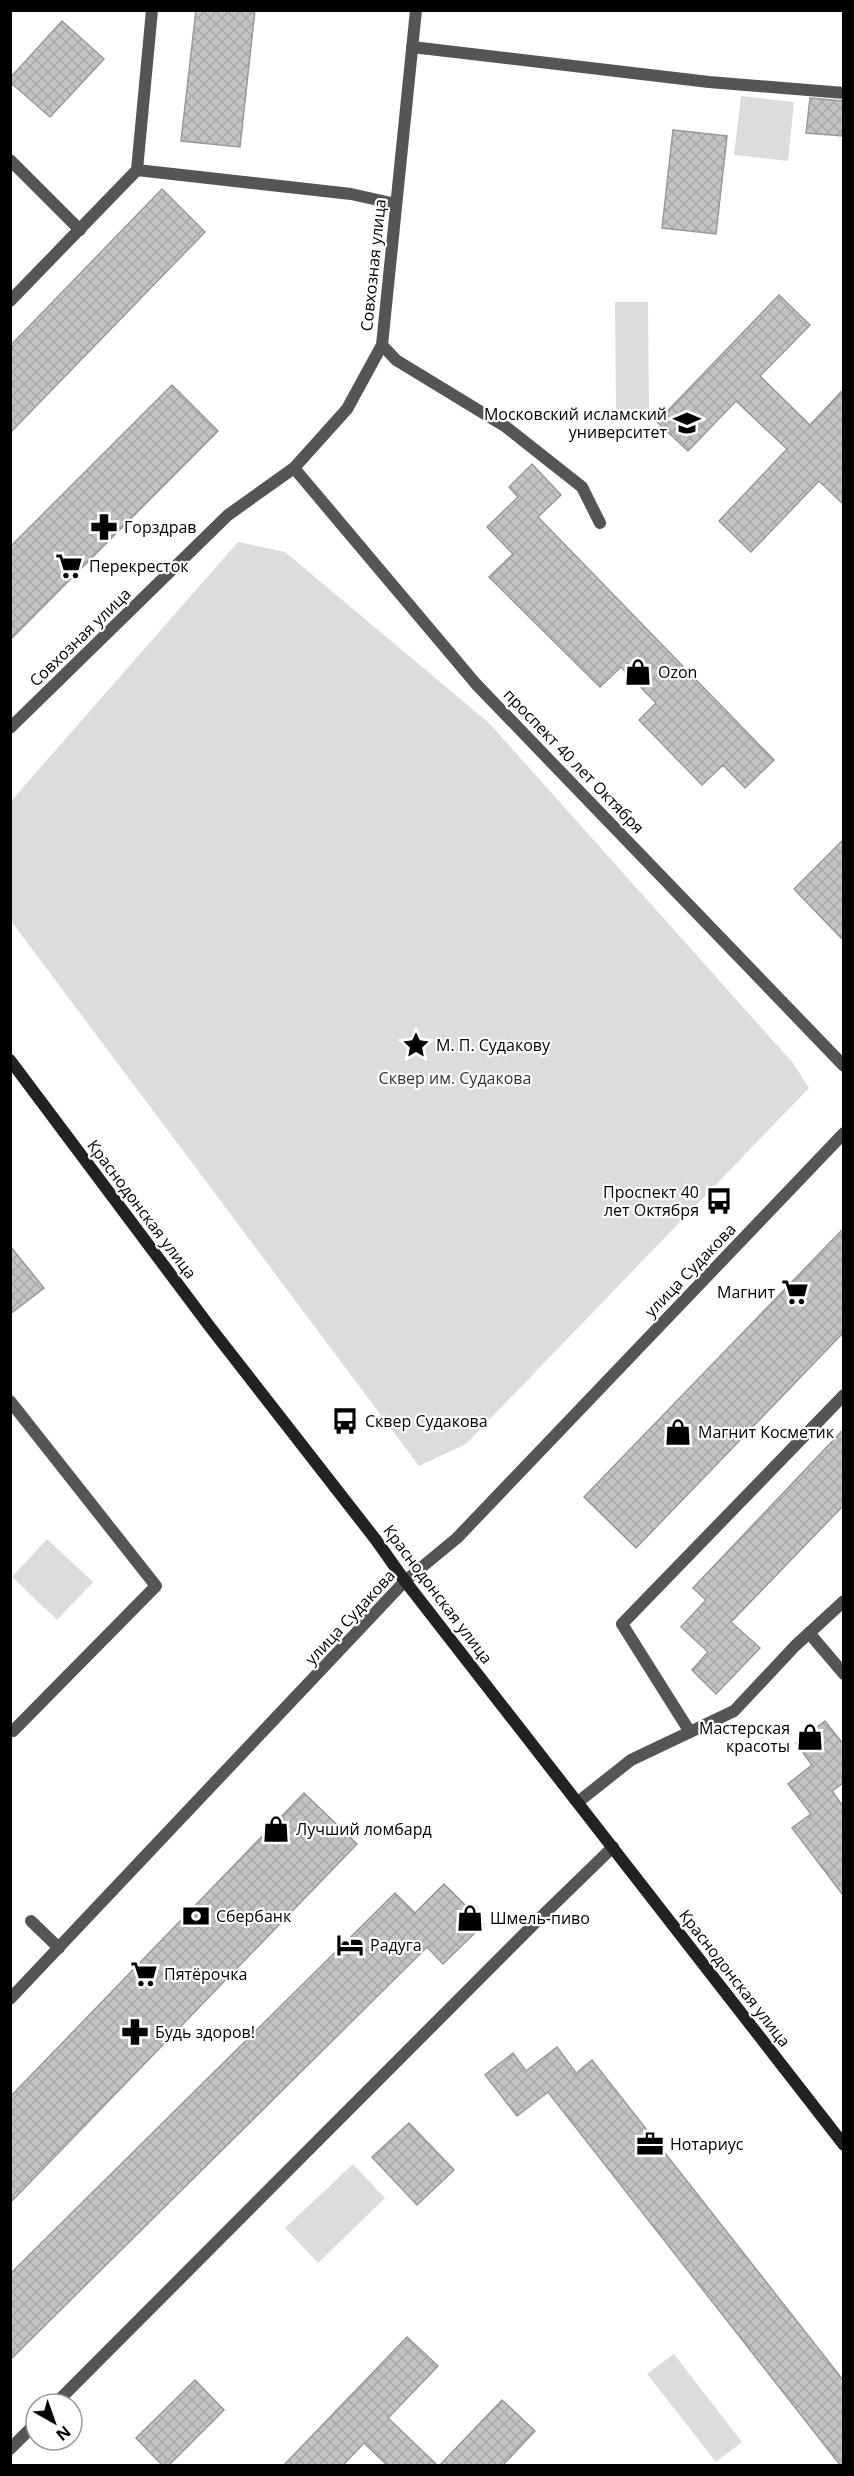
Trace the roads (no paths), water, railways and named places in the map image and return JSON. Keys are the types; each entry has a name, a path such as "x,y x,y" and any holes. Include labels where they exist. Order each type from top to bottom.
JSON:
{"main road":[{"name":"Краснодонская улица","path":"10,1060 210,1327 376,1540 405,1581 614,1847 843,2145"}],"street":[{"path":"10,301 137,170 152,10"},
{"name":"Совхозная улица","path":"10,728 228,514 294,468 347,410 382,345 416,10"},
{"path":"412,47 709,82 843,93"},
{"path":"10,160 80,230"},
{"path":"137,170 351,194 396,204"},
{"path":"382,345 396,360 506,427 582,488 600,523"},
{"name":"проспект 40 лет Октября","path":"294,468 476,684 843,1066"},
{"name":"улица Судакова","path":"10,1999 405,1581 457,1538 843,1133"},
{"path":"690,1732 622,1624 843,1395"},
{"path":"10,1401 156,1586 13,1731 10,1729"},
{"path":"578,1802 631,1760 734,1710 843,1601"},
{"path":"809,1633 843,1674"},
{"path":"67,2392 542,1916 614,1847"},
{"path":"31,1921 59,1948"},
{"path":"10,2449 24,2435"}],"place":[{"name":"Московский исламский университет","path":"687,423"},
{"name":"Горздрав","path":"104,527"},
{"name":"Перекресток","path":"69,566"},
{"name":"Ozon","path":"638,672"},
{"name":"М. П. Судакову","path":"416,1045"},
{"name":"Проспект 40 лет Октября","path":"719,1201"},
{"name":"Магнит","path":"795,1292"},
{"name":"Сквер Судакова","path":"345,1421"},
{"name":"Магнит Косметик","path":"678,1432"},
{"name":"Мастерская красоты","path":"810,1737"},
{"name":"Лучший ломбард","path":"276,1829"},
{"name":"Сбербанк","path":"196,1916"},
{"name":"Шмель-пиво","path":"470,1918"},
{"name":"Радуга","path":"350,1945"},
{"name":"Пятёрочка","path":"144,1974"},
{"name":"Будь здоров!","path":"135,2032"},
{"name":"Нотариус","path":"650,2144"}],"park label":[{"name":"Сквер им. Судакова","path":"455,1078"}]}
